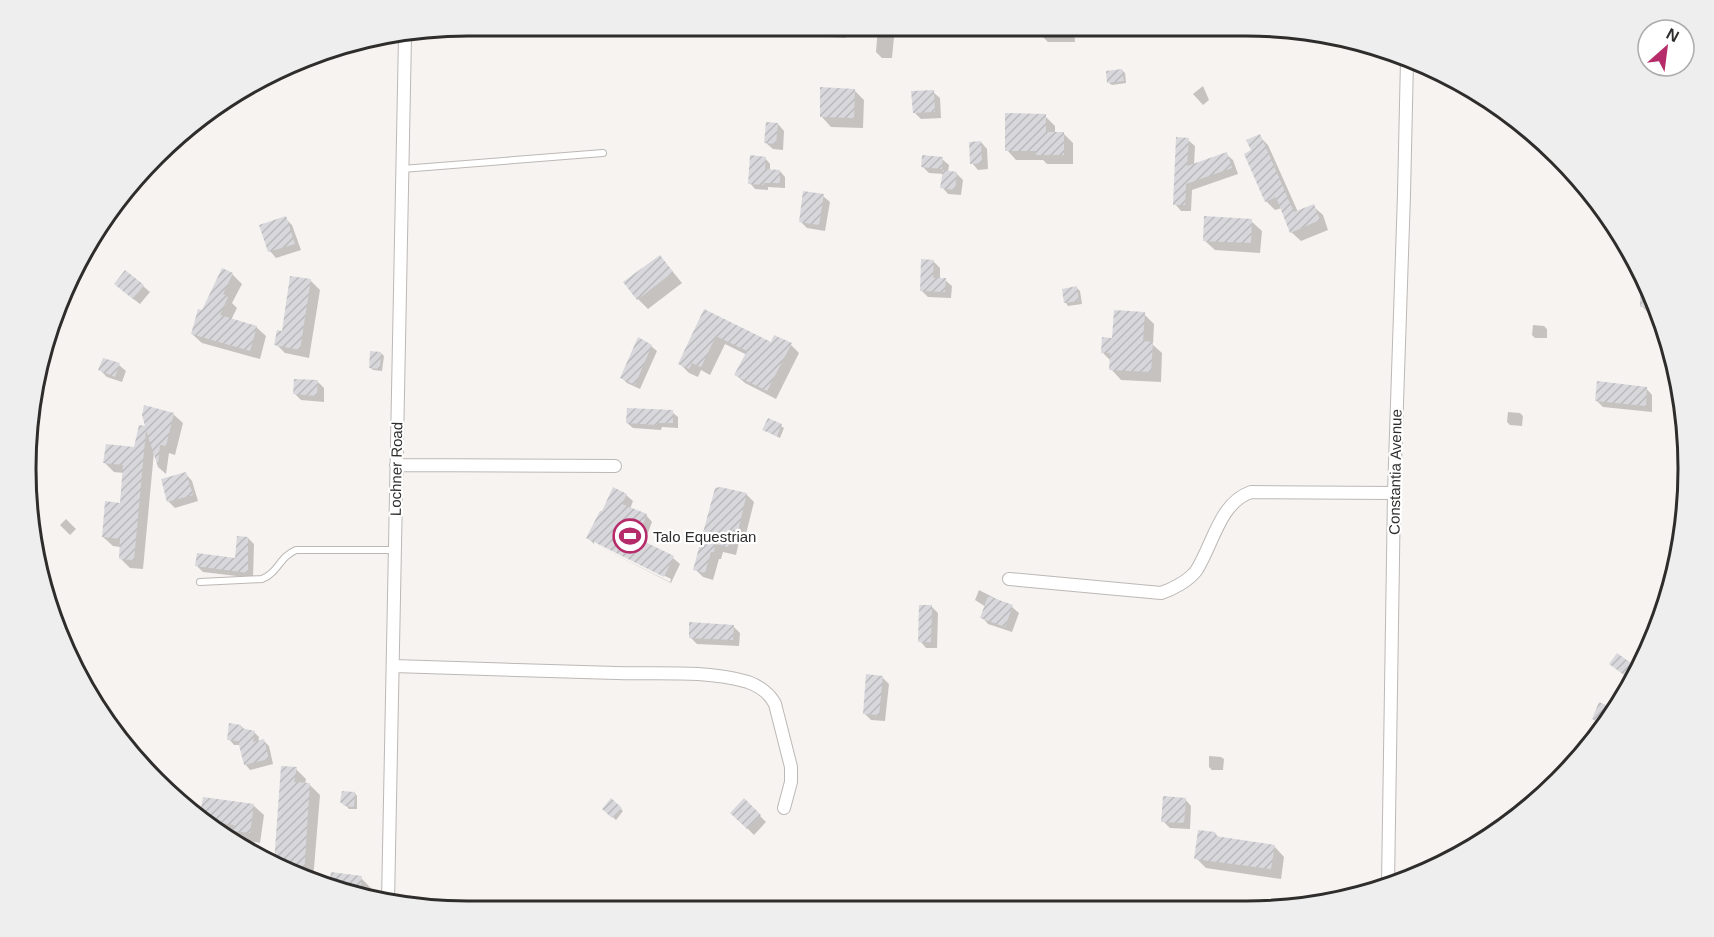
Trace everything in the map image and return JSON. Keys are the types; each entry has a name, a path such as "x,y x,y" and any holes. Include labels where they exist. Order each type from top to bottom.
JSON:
{"street":[{"name":"Lochner Road","path":"388,894 405,41"},
{"name":"Constantia Avenue","path":"1388,877 1394,493 1407,67"},
{"path":"396,465 615,466"},
{"path":"1009,579 1161,593 1168,591 1196,571 1225,514 1240,496 1251,492 1394,493"},
{"path":"393,666 695,674 749,682 765,691 776,704 791,767 791,782 784,808"}],"lane":[{"path":"402,169 603,153"},
{"path":"200,582 262,579 271,576 289,553 296,550 394,550"}],"building":[{"path":"1122,69 1124,81 1107,83 1106,71"},
{"path":"820,87 855,89 854,118 820,117"},
{"path":"934,90 935,112 913,113 911,91"},
{"path":"1005,113 1046,114 1046,132 1064,132 1064,155 1036,155 1036,151 1005,151"},
{"path":"766,122 778,123 776,144 764,143"},
{"path":"1260,134 1294,212 1314,204 1320,220 1290,233 1276,197 1265,202 1244,154 1251,150 1246,140"},
{"path":"1176,137 1189,138 1187,166 1227,152 1232,168 1186,184 1185,205 1173,205"},
{"path":"981,141 982,163 970,164 969,142"},
{"path":"750,155 766,157 765,169 780,170 780,183 748,184"},
{"path":"922,155 943,157 942,169 921,167"},
{"path":"943,170 957,172 955,190 940,188"},
{"path":"803,191 824,194 819,225 799,222"},
{"path":"286,216 295,244 268,252 259,225"},
{"path":"1204,216 1252,219 1251,243 1203,241"},
{"path":"660,255 673,272 637,300 623,282"},
{"path":"921,259 934,260 933,278 946,278 945,292 920,291"},
{"path":"222,268 233,273 223,294 228,297 220,315 257,326 250,351 191,334 198,309 202,310"},
{"path":"125,270 144,285 133,299 114,284"},
{"path":"290,276 311,279 300,350 274,345 277,330 282,331"},
{"path":"1077,286 1079,301 1064,303 1062,289"},
{"path":"1640,292 1647,307 1640,307"},
{"path":"704,309 771,342 774,335 792,343 767,391 734,375 747,351 716,336 701,367 692,363 689,369 678,364"},
{"path":"1114,310 1145,312 1143,341 1153,342 1151,372 1109,370 1110,353 1101,353 1102,337 1112,338"},
{"path":"638,337 652,345 635,385 620,378"},
{"path":"370,351 381,352 380,369 369,368"},
{"path":"103,358 120,363 115,377 98,370"},
{"path":"294,379 318,380 317,396 293,394"},
{"path":"1597,381 1647,387 1646,406 1595,401"},
{"path":"144,405 174,413 166,446 160,445 158,467 146,430 134,560 119,559 120,539 102,537 105,501 120,503 123,465 103,463 106,444 134,447 139,425 145,426 142,415"},
{"path":"627,408 673,410 673,423 657,423 657,425 626,423"},
{"path":"768,418 782,424 777,436 762,430"},
{"path":"186,472 193,495 167,502 161,479"},
{"path":"613,487 627,494 622,504 647,514 637,538 674,556 664,577 586,538"},
{"path":"715,488 747,493 738,531 733,529 728,547 715,544 705,573 693,570"},
{"path":"237,536 248,537 248,573 195,566 197,553 235,558"},
{"path":"988,596 1013,605 1005,627 980,618"},
{"path":"919,605 932,605 931,642 918,642"},
{"path":"689,622 734,625 733,640 689,638"},
{"path":"1617,653 1631,663 1625,676 1609,664"},
{"path":"866,674 883,676 879,715 863,714"},
{"path":"1599,702 1607,706 1596,721 1592,719"},
{"path":"229,723 255,731 253,742 264,739 269,759 244,765 238,741 227,740"},
{"path":"281,766 297,767 294,782 310,783 304,869 275,855"},
{"path":"342,791 355,792 354,807 345,806 340,802"},
{"path":"1163,796 1186,798 1184,823 1161,822"},
{"path":"203,797 254,804 250,833 233,831 234,825 221,823 201,809"},
{"path":"611,798 622,808 612,818 602,809"},
{"path":"744,798 761,815 747,829 730,813"},
{"path":"1198,830 1215,832 1215,836 1275,845 1271,869 1194,859"},
{"path":"331,872 362,876 360,887 330,878"}],"place":[{"name":"Talo Equestrian","path":"630,536"}]}
